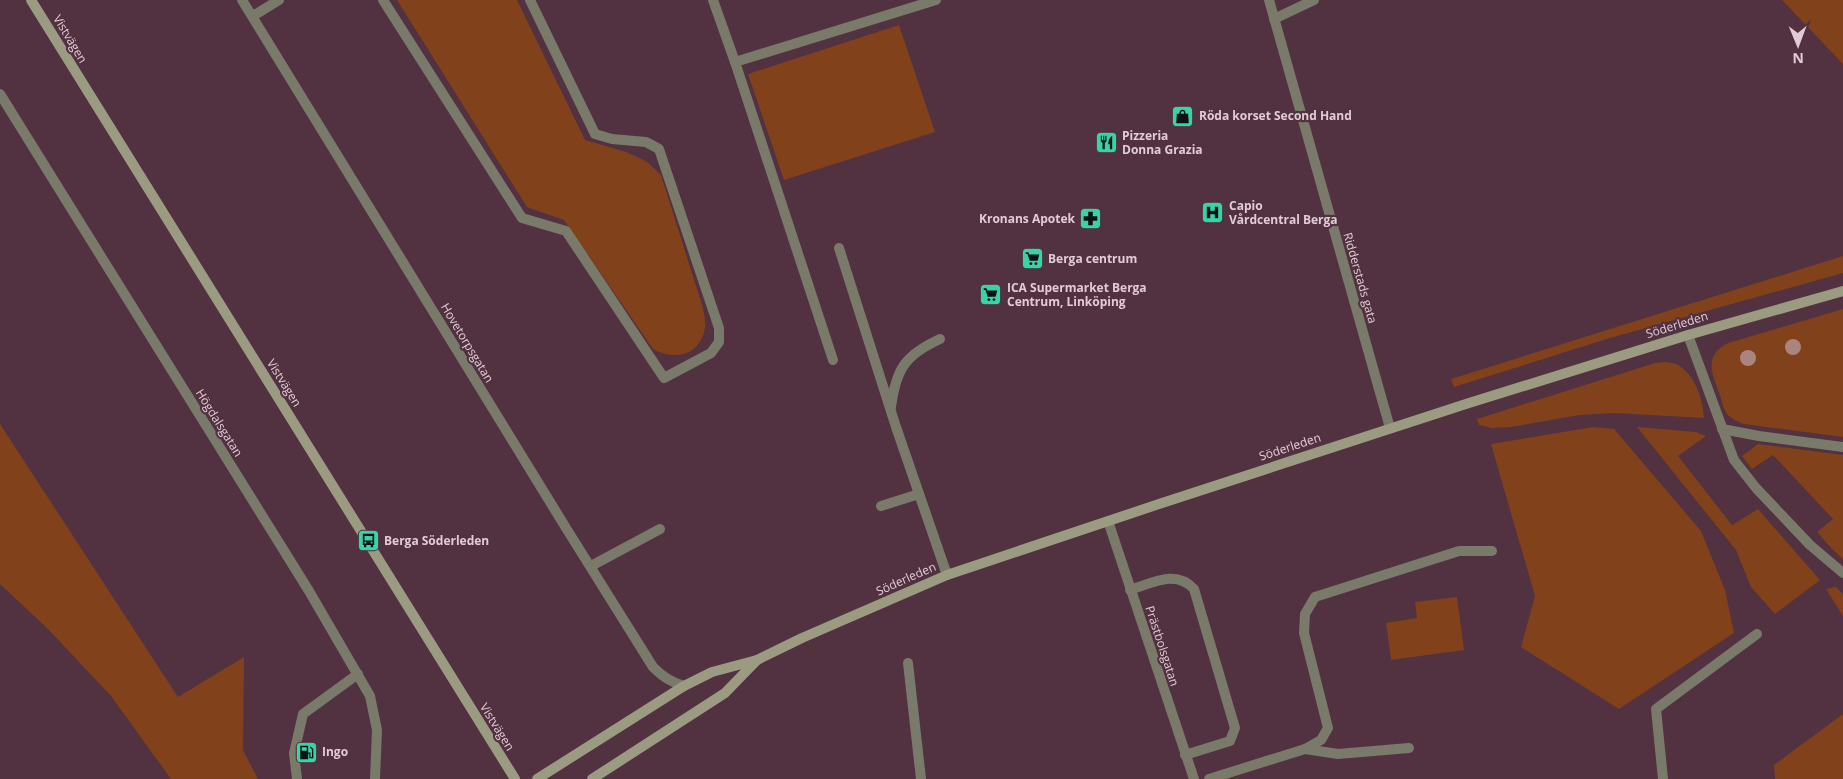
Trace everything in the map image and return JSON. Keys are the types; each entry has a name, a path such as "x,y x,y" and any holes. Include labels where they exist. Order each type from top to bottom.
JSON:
{"main road":[{"name":"Vistvägen","path":"31,0 515,779"},
{"name":"Söderleden","path":"537,779 684,686 712,672 757,660 802,638 947,575 1390,428 1688,335 1843,291"},
{"name":"Söderleden","path":"592,779 725,693 757,660"}],"street":[{"name":"Hovetorpsgatan","path":"242,0 653,667 672,682 684,686"},
{"path":"253,16 279,0"},
{"path":"383,0 522,218 566,231 664,378 711,353 719,342 719,328 659,149 646,142 612,139 595,134 530,0"},
{"path":"713,0 833,360"},
{"path":"735,62 934,0"},
{"name":"Ridderstads gata","path":"1269,0 1390,428"},
{"path":"1274,19 1314,0"},
{"name":"Högdalsgatan","path":"0,94 309,590 358,674 370,696 377,730 375,779"},
{"path":"839,248 947,575"},
{"path":"1688,335 1734,460 1756,488 1810,545 1843,573"},
{"path":"891,410 898,372 924,346 940,339"},
{"path":"1722,429 1843,447"},
{"path":"881,506 919,494"},
{"name":"Prästbolsgatan","path":"1108,520 1194,779"},
{"path":"590,566 660,529"},
{"path":"1209,779 1306,749 1321,740 1328,728 1304,634 1305,614 1315,597 1459,551 1492,551"},
{"path":"1130,590 1168,578 1186,581 1194,589 1235,728 1230,741 1185,755"},
{"path":"1663,779 1656,709 1757,634"},
{"path":"908,662 921,779"},
{"path":"297,779 294,753 303,714 358,674"},
{"path":"1306,749 1338,754 1409,748"}],"shaded area":[{"path":"397,0 517,0 585,140 626,152 646,161 661,175 703,308 705,326 698,345 685,354 678,355 661,353 653,349 564,220 527,207"},
{"path":"1782,0 1843,0 1843,64"},
{"path":"899,25 935,132 784,180 748,74"},
{"path":"1843,256 1843,273 1610,338 1454,387 1451,379"},
{"path":"1843,309 1843,437 1744,424 1729,416 1712,372 1712,359 1720,348 1728,343"},
{"path":"1666,362 1679,366 1691,377 1700,397 1704,418 1614,413 1580,415 1511,427 1492,428 1479,425 1477,419 1655,363"},
{"path":"0,424 178,697 244,657 243,750 258,779 171,779 111,696 48,629 0,584"},
{"path":"1593,427 1614,429 1701,531 1725,590 1734,633 1619,709 1521,647 1535,596 1491,444"},
{"path":"1637,427 1696,432 1706,436 1678,456 1732,525 1758,509 1820,580 1775,614 1751,587 1736,550"},
{"path":"1758,444 1843,455 1843,559 1817,532 1833,519 1773,455 1752,469 1742,456"},
{"path":"1836,587 1843,594 1843,616 1826,589"},
{"path":"1457,597 1464,650 1391,660 1386,623 1417,618 1415,602"},
{"path":"1843,714 1843,779 1775,779 1774,765"}],"place":[{"name":"Röda korset Second Hand","path":"1183,116"},
{"name":"Pizzeria Donna Grazia","path":"1106,143"},
{"name":"Capio Vårdcentral Berga","path":"1213,213"},
{"name":"Kronans Apotek","path":"1091,219"},
{"name":"Berga centrum","path":"1032,259"},
{"name":"ICA Supermarket Berga Centrum, Linköping","path":"991,295"},
{"name":"Berga Söderleden","path":"368,541"},
{"name":"Ingo","path":"306,752"}]}
